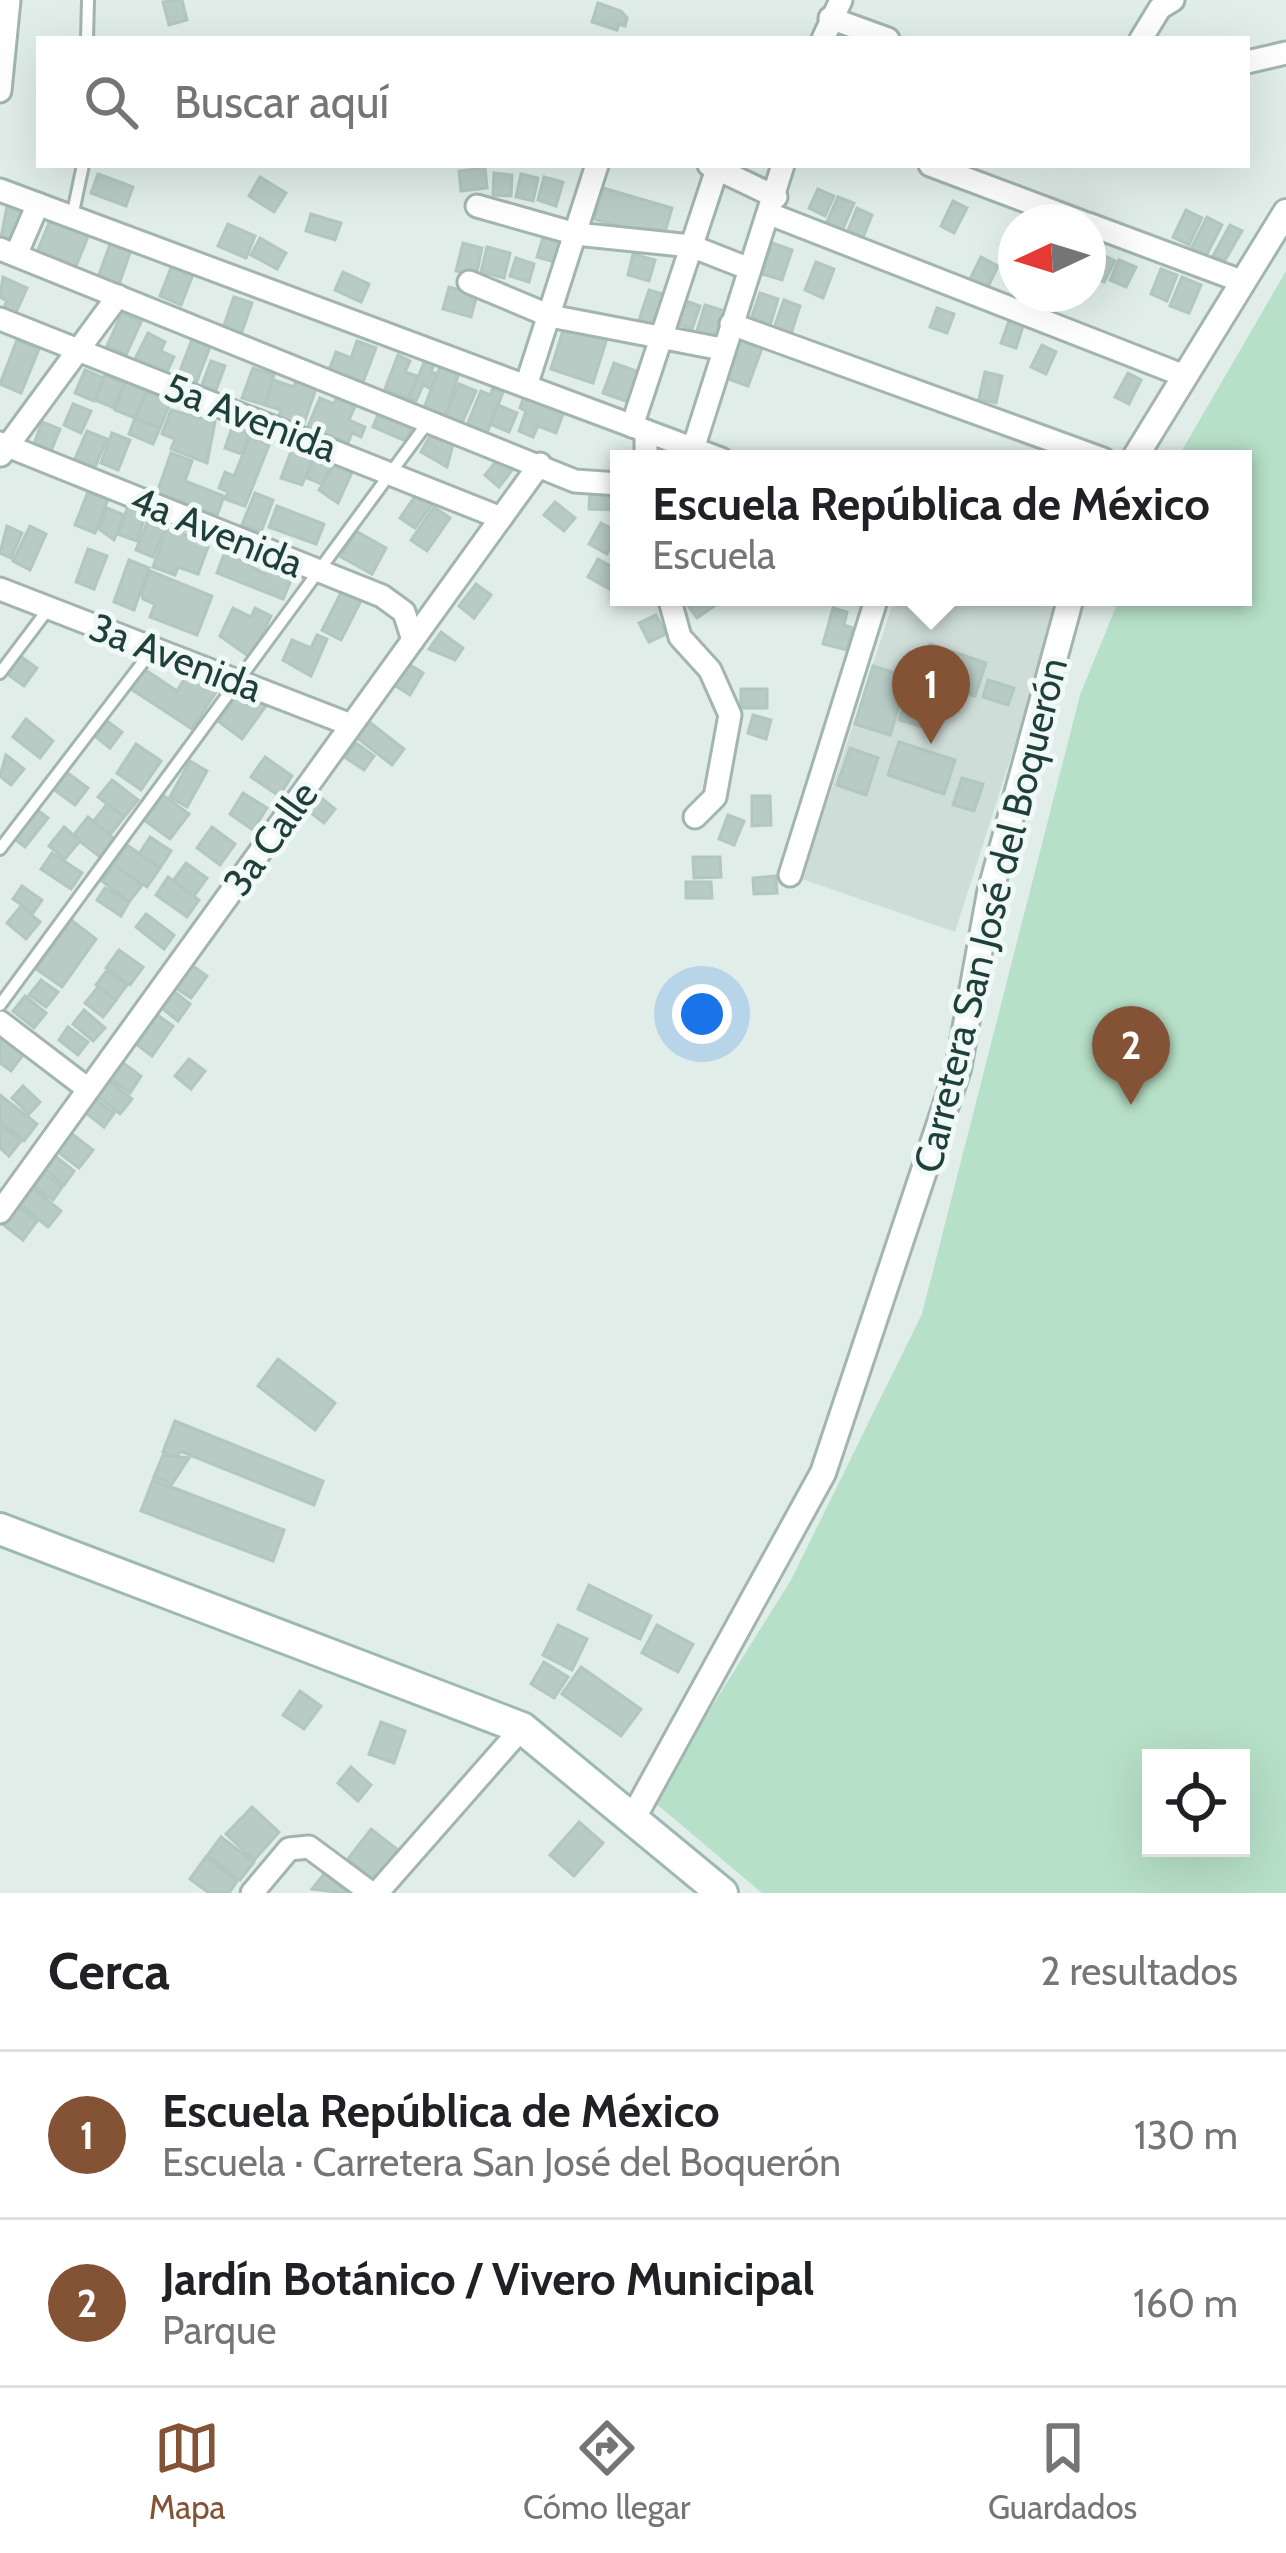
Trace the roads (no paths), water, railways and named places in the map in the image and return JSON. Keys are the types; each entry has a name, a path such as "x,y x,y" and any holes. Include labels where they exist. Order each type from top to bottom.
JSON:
{"main road":[{"path":"0,1529 522,1729 722,1893"}],"street":[{"path":"0,91 10,0"},
{"path":"1143,36 1160,8 1173,0"},
{"path":"831,19 879,36"},
{"path":"1250,61 1286,53"},
{"path":"526,386 596,168"},
{"path":"644,450 639,429 660,339 713,168"},
{"path":"718,168 773,205 1182,375"},
{"path":"693,448 782,168"},
{"path":"938,168 1034,204"},
{"path":"0,190 698,450"},
{"path":"38,204 8,252 575,481 610,483"},
{"path":"477,206 576,234 691,247 747,268"},
{"path":"1139,450 1286,212"},
{"path":"1106,231 1241,281"},
{"path":"469,283 550,316 722,349"},
{"path":"3,449 118,296"},
{"name":"5a Avenida","path":"0,319 501,518"},
{"path":"730,324 1078,450"},
{"name":"4a Avenida","path":"3,449 393,604 404,612 413,640"},
{"name":"3a Calle","path":"0,1211 540,464"},
{"name":"3a Avenida","path":"0,589 351,725"},
{"path":"671,606 680,637 710,670 730,715 715,797 695,817"},
{"path":"790,874 875,606"},
{"name":"Carretera San José del Boquerón","path":"633,1818 823,1473 958,1069 990,893 1069,606"},
{"path":"0,1022 88,1089"},
{"path":"252,1893 289,1849 309,1847 374,1893 522,1729"}],"lane":[{"path":"87,36 88,0"},
{"path":"72,217 82,168"},
{"path":"0,1004 428,422"},
{"path":"0,674 49,608"},
{"path":"0,849 153,649"}],"place":[{"name":"Escuela República de México","path":"931,744"},
{"name":"Jardín Botánico / Vivero Municipal","path":"1131,1105"}]}
